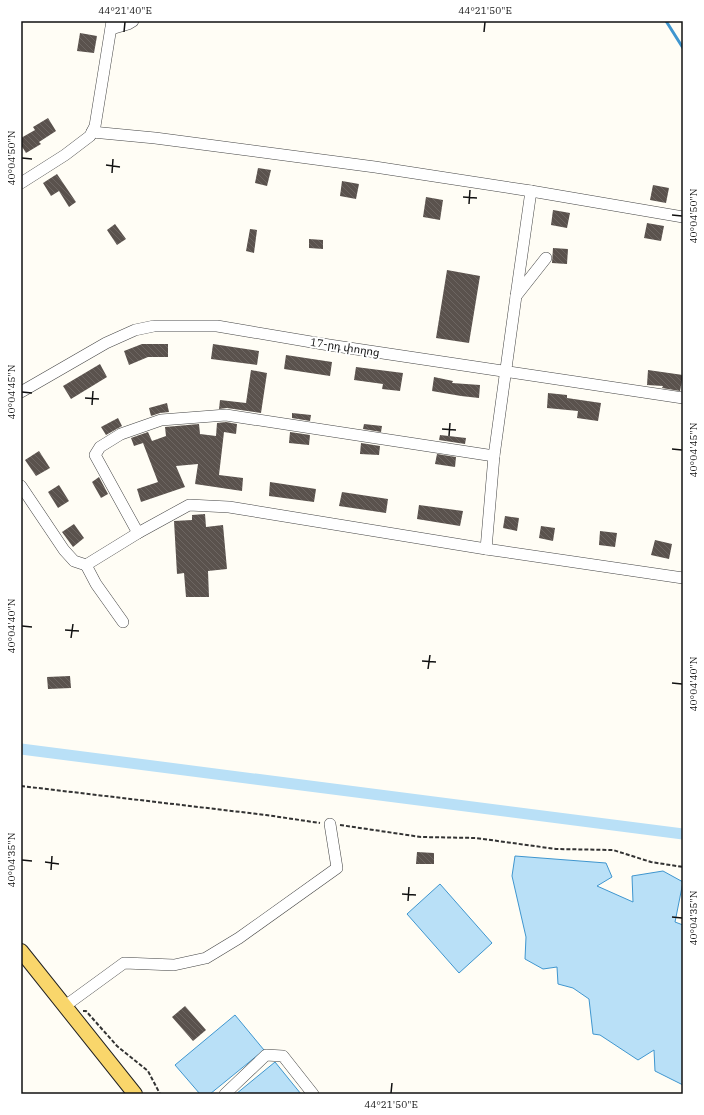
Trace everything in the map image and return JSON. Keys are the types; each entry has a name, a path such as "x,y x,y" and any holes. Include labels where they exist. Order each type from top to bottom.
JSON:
{"main road":[{"path":"21,951 135,1094"}],"street":[{"path":"21,183 65,155 90,136 95,126 112,25 128,24 133,21"},
{"path":"92,132 155,138 359,164 683,217"},
{"path":"486,550 494,456 531,191"},
{"path":"516,296 546,258"},
{"name":"17-րդ փողոց","path":"21,392 106,343 136,330 154,326 217,326 337,346 683,398"},
{"path":"138,533 95,455 100,447 121,434 161,420 226,415 494,456"},
{"path":"21,486 64,550 74,561 86,565 96,584 123,622"},
{"path":"86,565 138,533 189,505 229,507 486,550 683,578"},
{"path":"68,1010 124,963 174,965 206,958 239,938 337,868 330,824"},
{"path":"225,1094 266,1055 283,1056 313,1094"}],"path":[{"path":"21,786 266,815 421,837 476,838 556,849 613,850 651,862 683,867"},
{"path":"68,1010 86,1011 117,1046 148,1071 160,1094"}],"water":[{"path":"515,856 606,863 612,877 597,886 633,902 632,876 663,871 683,882 675,922 683,925 683,1085 655,1071 654,1050 638,1060 600,1035 593,1034 589,999 573,988 558,984 557,967 543,969 525,959 526,937 512,876"},
{"path":"440,884 492,943 459,973 407,914"},
{"path":"235,1015 264,1050 210,1094 200,1094 175,1065"},
{"path":"275,1062 301,1094 236,1094"}],"building":[{"path":"80,33 97,36 94,53 77,51"},
{"path":"48,118 56,131 39,142 41,144 26,153 21,145 21,138 35,130 33,127"},
{"path":"258,168 271,170 267,186 255,183"},
{"path":"57,174 76,202 69,207 59,191 51,196 43,183"},
{"path":"342,181 359,184 356,199 340,196"},
{"path":"653,185 669,188 666,203 650,200"},
{"path":"426,197 443,200 440,220 423,217"},
{"path":"553,210 570,213 567,228 551,225"},
{"path":"647,223 664,226 661,241 644,238"},
{"path":"115,224 126,239 117,245 107,230"},
{"path":"250,229 257,230 254,253 246,251"},
{"path":"309,239 323,240 323,249 309,248"},
{"path":"553,248 568,249 567,264 552,263"},
{"path":"447,270 480,276 469,343 436,338"},
{"path":"142,344 168,344 168,357 148,357 129,365 124,351"},
{"path":"213,344 259,351 257,365 211,359"},
{"path":"286,355 332,362 330,376 284,369"},
{"path":"100,364 107,377 71,399 63,386"},
{"path":"356,367 403,373 400,391 382,389 383,384 354,380"},
{"path":"251,370 267,373 261,413 227,408 219,409 220,400 246,403"},
{"path":"648,370 683,375 680,391 662,388 663,386 647,385"},
{"path":"434,377 453,381 452,383 480,385 479,398 432,391"},
{"path":"548,393 567,395 567,398 601,403 598,421 577,418 578,411 547,408"},
{"path":"167,403 169,412 151,416 149,408"},
{"path":"292,413 311,415 310,421 292,418"},
{"path":"118,418 122,426 106,435 101,427"},
{"path":"226,422 237,424 236,434 224,432 219,475 243,478 242,491 195,484 198,464 176,466 185,487 141,502 137,489 158,482 143,443 134,446 131,438 148,432 152,441 166,436 165,427 199,424 200,434 216,436 217,423"},
{"path":"364,424 382,426 381,432 363,429"},
{"path":"290,432 310,435 309,445 289,443"},
{"path":"440,435 466,438 465,444 439,440"},
{"path":"361,443 380,446 379,455 360,454"},
{"path":"39,451 50,468 36,476 25,460"},
{"path":"437,454 456,457 455,467 435,464"},
{"path":"99,477 108,494 101,498 92,482"},
{"path":"270,482 316,489 314,502 269,496"},
{"path":"59,485 69,501 58,508 48,492"},
{"path":"342,492 388,499 386,513 339,506"},
{"path":"419,505 463,511 460,526 417,519"},
{"path":"205,514 206,527 223,525 227,569 208,571 209,597 186,597 184,573 177,574 174,521 192,520 192,515"},
{"path":"505,516 519,518 517,531 503,528"},
{"path":"74,524 84,538 73,547 62,532"},
{"path":"541,526 555,528 553,541 539,538"},
{"path":"600,531 617,533 615,547 599,545"},
{"path":"655,540 672,544 669,559 651,555"},
{"path":"70,676 71,688 48,689 47,677"},
{"path":"417,852 434,853 434,864 416,864"},
{"path":"185,1006 206,1030 193,1041 172,1017"}],"waterway":[{"path":"666,21 683,48"},
{"path":"21,749 683,834"}]}
